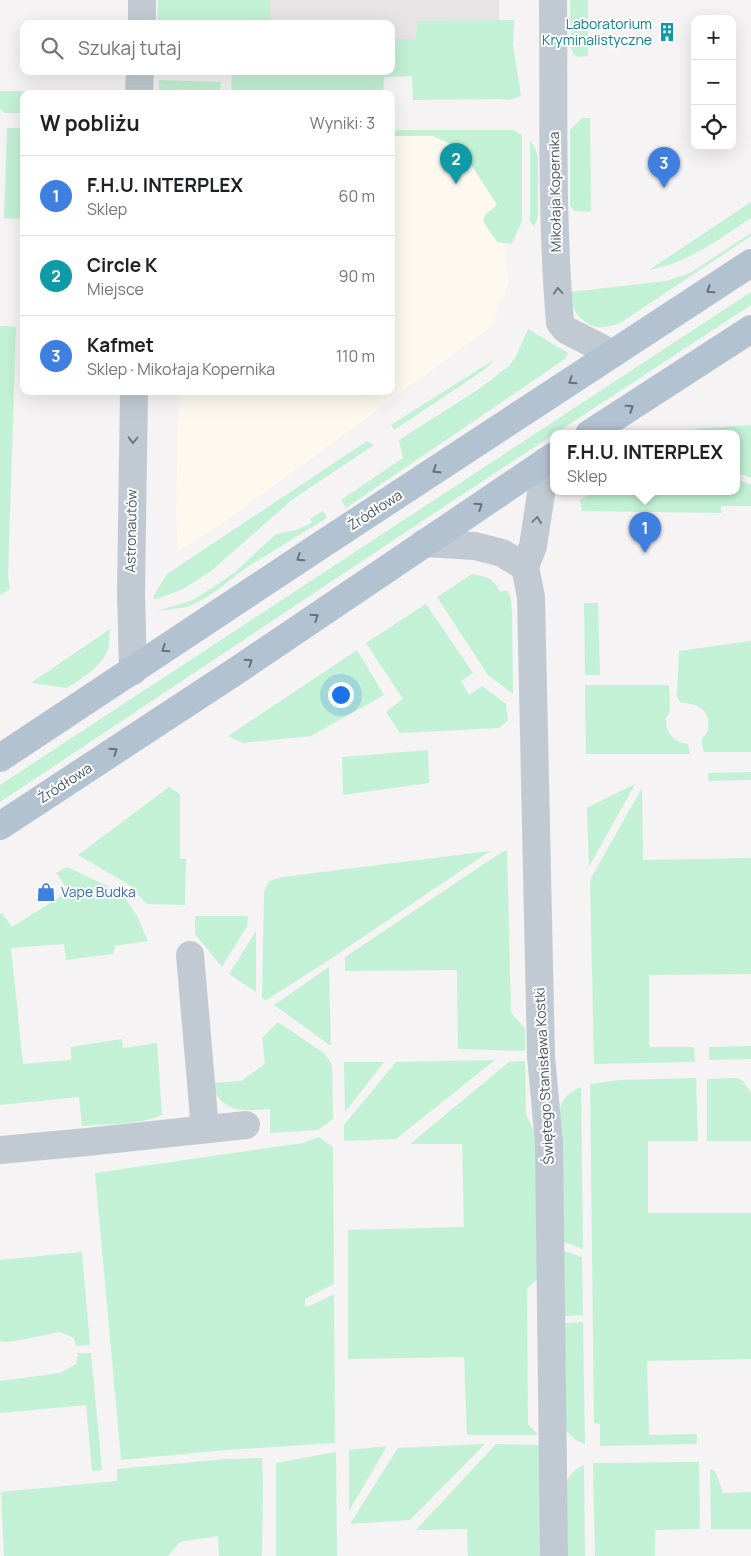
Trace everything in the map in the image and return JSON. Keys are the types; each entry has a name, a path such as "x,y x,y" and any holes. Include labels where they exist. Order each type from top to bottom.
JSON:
{"main road":[{"name":"Źródłowa","path":"0,758 324,543 751,264"},
{"path":"595,430 751,329"},
{"name":"Źródłowa","path":"0,826 231,674 550,459"}],"street":[{"path":"142,0 142,20"},
{"name":"Mikołaja Kopernika","path":"554,0 553,78 557,286 560,323 566,330 613,354"},
{"path":"139,90 140,75"},
{"name":"Astronautów","path":"133,671 131,581 134,395"},
{"path":"424,543 475,546 502,553 525,567 533,546 550,459"},
{"name":"Świętego Stanisława Kostki","path":"525,567 531,597 541,1056 550,1143 554,1556"},
{"path":"190,954 205,1128"},
{"path":"0,1150 246,1125"}],"shaded area":[{"path":"191,0 499,0 499,57 395,56 395,20 190,20"},
{"path":"395,136 433,136 461,149 497,205 485,215 497,242 504,244 509,281 492,326 220,525 178,551 176,513 179,395 395,395"}],"green space":[{"path":"158,0 270,0 270,20 157,20"},
{"path":"570,0 588,0 588,56 575,56 571,49"},
{"path":"514,20 513,44 521,96 510,100 413,100 412,76 384,77 383,90 231,90 232,75 395,75 395,39 416,39 417,21"},
{"path":"159,80 221,82 220,90 159,90"},
{"path":"0,91 20,91 20,113 5,113 0,109"},
{"path":"582,118 590,118 591,212 575,211 570,206 570,130"},
{"path":"7,128 20,128 20,219 4,218"},
{"path":"395,130 513,130 522,135 522,221 512,244 497,242 483,221 485,215 497,205 461,149 433,136 395,136"},
{"path":"530,140 538,158 538,217 534,227 530,221"},
{"path":"751,202 751,218 727,234 677,262 649,270"},
{"path":"751,233 751,236 620,323 597,327 581,319 574,309 570,292 666,281 690,273"},
{"path":"751,292 751,305 561,430 550,430 550,437 0,802 0,785"},
{"path":"0,326 16,327 8,576 10,589 0,595"},
{"path":"528,329 568,353 565,359 346,508 341,500 403,458 399,440 479,389 509,366 516,356"},
{"path":"495,359 484,370 394,430 391,425"},
{"path":"751,425 751,478 740,474 740,430 694,430"},
{"path":"367,441 374,445 293,499 211,571 183,589 154,599 153,597 167,574"},
{"path":"740,481 751,485 751,506 721,506 721,513 582,511 580,500 589,495 740,495"},
{"path":"323,511 327,518 247,567 200,601 187,607 157,611 193,600 236,571 276,534 296,530 312,523 310,519"},
{"path":"472,574 489,579 500,592 507,590 511,599 513,694 488,675 437,597"},
{"path":"584,603 598,603 600,675 585,675"},
{"path":"426,604 473,673 461,681 469,695 482,686 506,704 508,720 499,728 400,733 386,712 403,699 366,643"},
{"path":"110,629 109,647 105,655 96,667 79,680 67,688 31,683"},
{"path":"751,641 751,752 704,752 702,741 708,730 708,717 698,706 681,703 677,697 679,651"},
{"path":"357,650 384,695 311,736 243,743 228,736"},
{"path":"585,685 669,685 670,710 666,717 666,725 672,737 679,742 688,744 690,754 586,754"},
{"path":"428,750 429,783 343,795 342,757"},
{"path":"751,772 751,780 709,781 708,773"},
{"path":"635,784 589,867 587,808"},
{"path":"169,787 180,794 180,858 186,859 185,905 147,904 128,884 78,855"},
{"path":"642,788 643,860 751,858 751,974 649,975 649,1047 694,1047 695,1062 594,1064 590,880"},
{"path":"507,850 511,1013 525,1028 525,1051 458,1049 457,970 345,971 345,957"},
{"path":"490,851 323,964 266,1000 262,998 264,892 269,881 283,877"},
{"path":"67,867 122,893 137,916 148,941 115,946 113,954 66,960 64,944 11,948 23,1064 71,1060 71,1047 122,1039 123,1048 157,1043 162,1115 143,1121 82,1126 79,1097 0,1105 0,914 2,913 12,927 69,891 56,873"},
{"path":"195,916 248,916 247,926 222,967 195,934"},
{"path":"256,931 256,992 229,974"},
{"path":"329,967 331,1046 274,1005"},
{"path":"278,1022 325,1054 332,1065 333,1119 318,1130 270,1133 270,1109 235,1109 218,1097 211,1083 241,1081 265,1064 262,1038"},
{"path":"751,1046 751,1059 709,1060 709,1047"},
{"path":"495,1060 396,1139 344,1141 344,1125 396,1062"},
{"path":"525,1061 526,1114 539,1143 541,1275 527,1289 528,1424 538,1435 467,1435 464,1357 348,1359 348,1230 464,1227 462,1144 410,1144 509,1062"},
{"path":"344,1062 384,1062 345,1112"},
{"path":"696,1078 698,1141 648,1141 648,1213 751,1213 751,1359 647,1361 649,1435 697,1434 697,1444 600,1446 600,1424 594,1423 590,1084 619,1080"},
{"path":"737,1078 743,1081 751,1093 751,1141 707,1141 707,1079"},
{"path":"581,1087 583,1249 561,1241 559,1112 566,1096"},
{"path":"319,1137 333,1147 334,1284 305,1299 305,1307 334,1294 335,1443 225,1450 121,1460 95,1173 303,1143"},
{"path":"561,1250 582,1257 583,1315 562,1316"},
{"path":"82,1252 90,1345 76,1346 74,1338 60,1332 6,1342 0,1341 0,1260"},
{"path":"583,1322 585,1444 573,1438 564,1427 561,1323"},
{"path":"78,1353 91,1353 102,1470 92,1471 86,1405 0,1413 0,1381 60,1373 76,1364"},
{"path":"485,1444 410,1520 350,1524 398,1448"},
{"path":"496,1444 542,1445 543,1556 468,1556 467,1529 416,1530"},
{"path":"387,1446 349,1511 349,1450"},
{"path":"336,1452 337,1556 276,1556 276,1463"},
{"path":"262,1458 262,1556 219,1556 218,1536 180,1542 168,1556 4,1556 1,1492 117,1481 117,1469 227,1459"},
{"path":"699,1462 700,1529 655,1530 655,1556 595,1556 593,1463"},
{"path":"584,1465 585,1556 564,1556 566,1482 574,1472"},
{"path":"710,1469 715,1471 723,1493 751,1492 751,1529 711,1529"}],"place":[{"name":"Laboratorium Kryminalistyczne","path":"667,32"},
{"name":"Circle K","path":"456,184"},
{"name":"Kafmet","path":"664,188"},
{"name":"F.H.U. INTERPLEX","path":"645,553"},
{"name":"Vape Budka","path":"46,892"}]}
